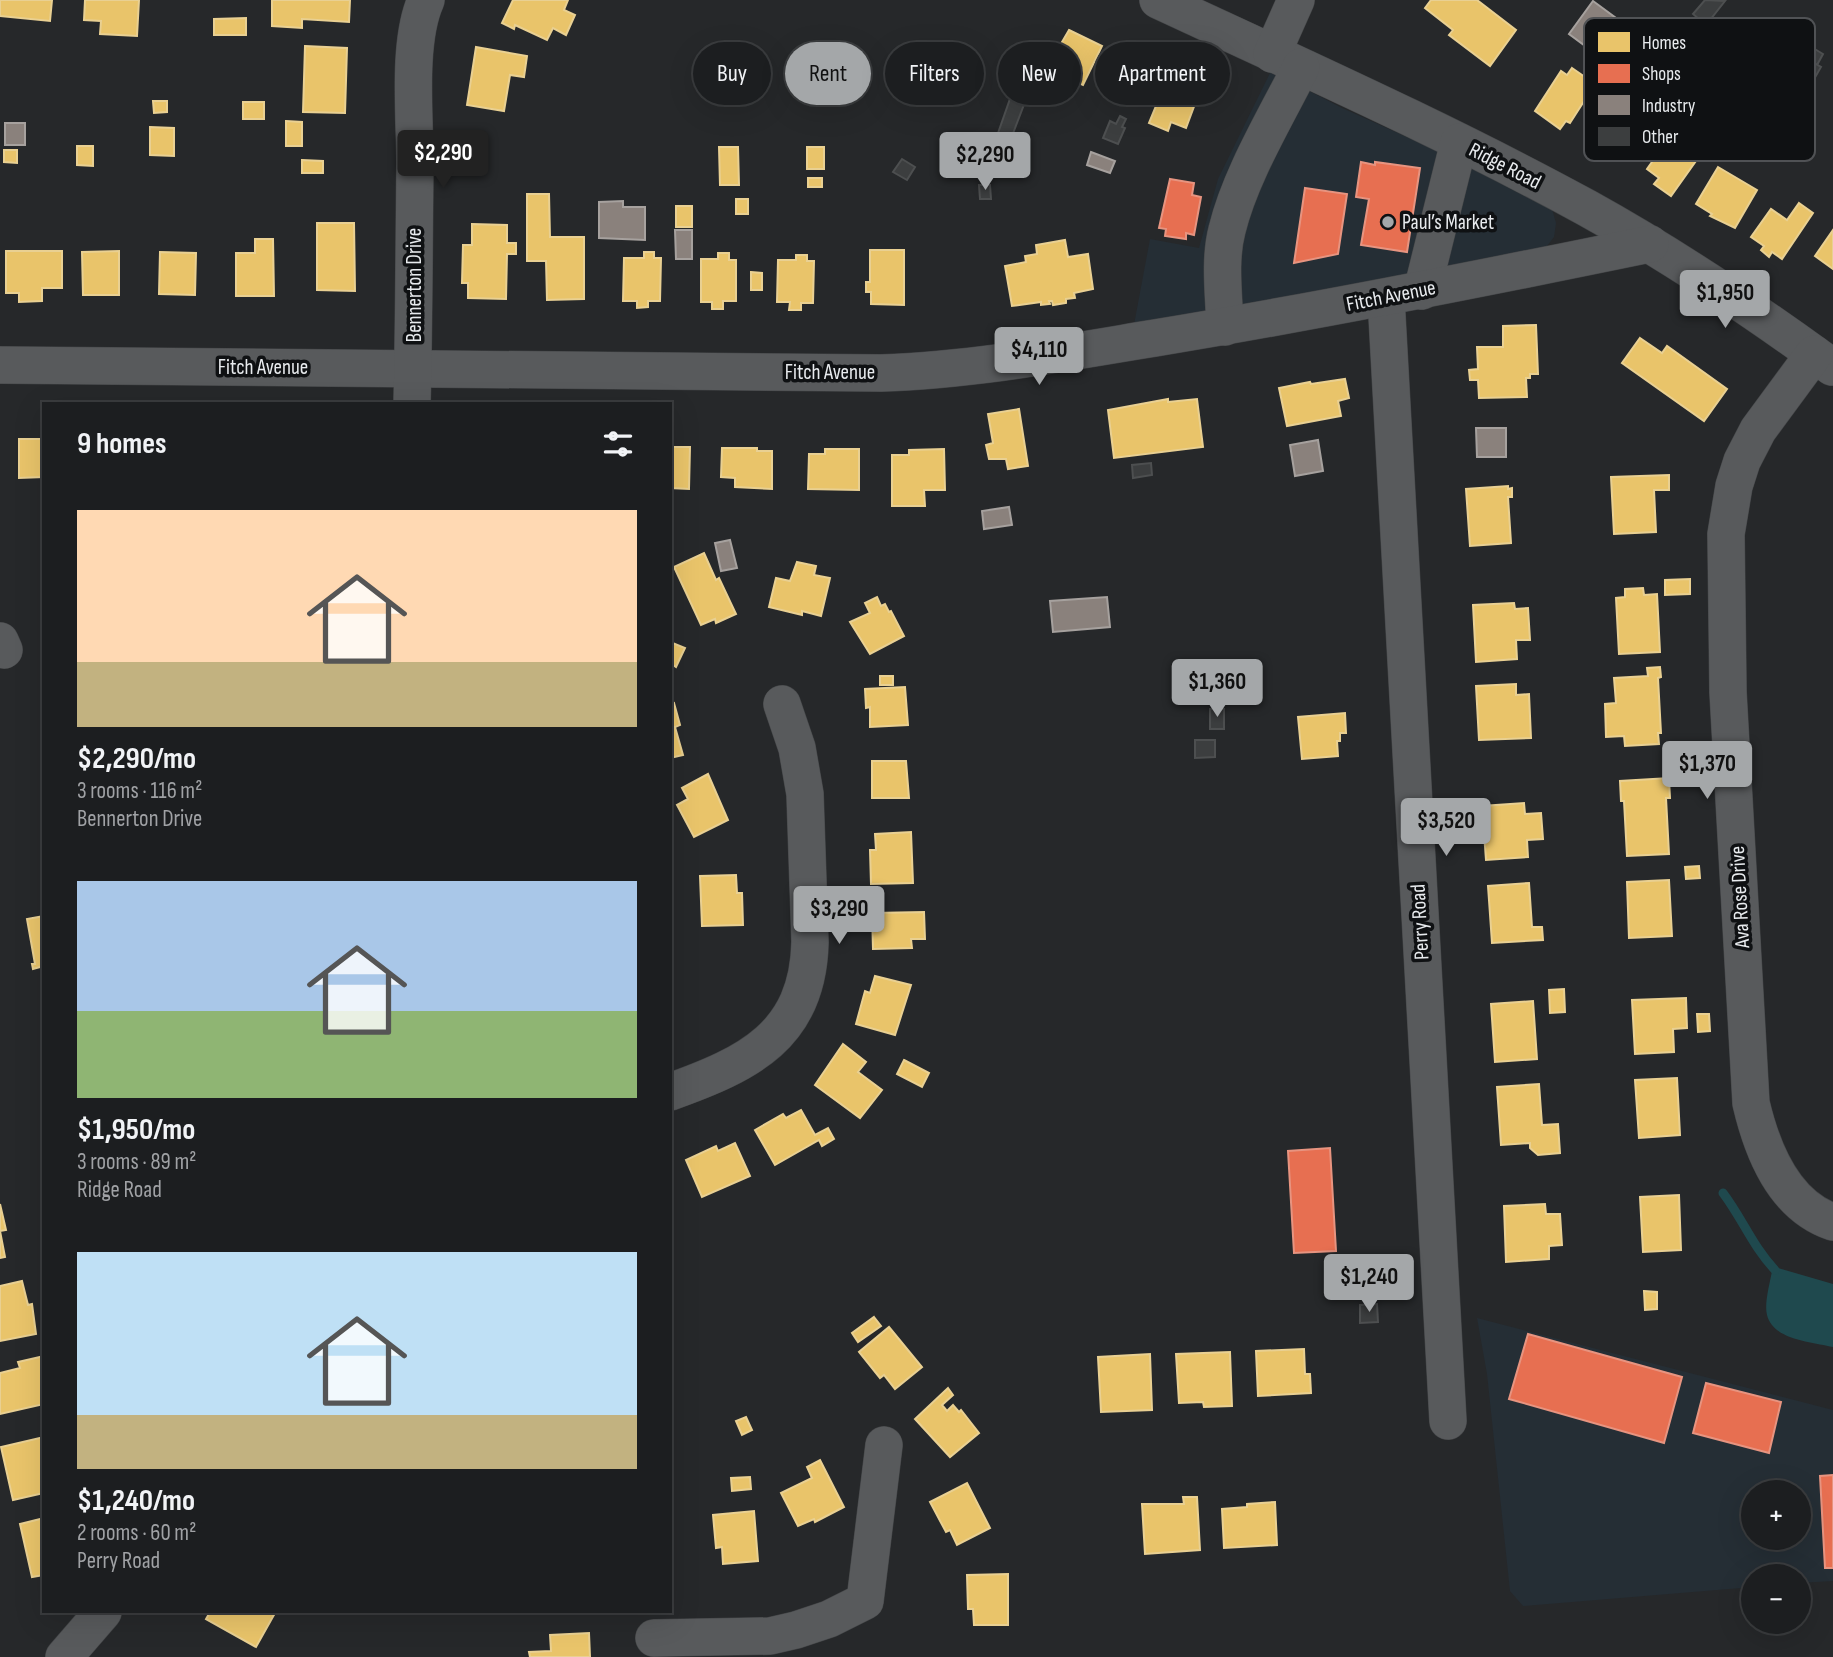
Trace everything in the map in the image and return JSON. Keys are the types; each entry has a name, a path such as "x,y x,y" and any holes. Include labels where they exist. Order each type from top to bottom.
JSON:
{"street":[{"name":"Bennerton Drive","path":"412,402 415,161 413,83 418,35 426,0"},
{"name":"Ridge Road","path":"1158,0 1459,142 1586,208 1650,244 1823,361"},
{"path":"1225,327 1224,258 1227,231 1287,60 1296,0"},
{"path":"1422,290 1459,142"},
{"name":"Fitch Avenue","path":"0,365 881,373 939,371 1225,327 1386,298 1650,244"},
{"name":"Perry Road","path":"1386,298 1448,1421"},
{"name":"Ava Rose Drive","path":"1823,361 1758,430 1742,461 1734,486 1726,534 1728,692 1751,1103 1758,1132 1789,1193 1822,1218 1833,1222"},
{"path":"672,1091 714,1076 759,1052 789,1019 803,991 810,965 805,794 797,748 782,704"},
{"path":"654,1636 770,1636 829,1619 865,1601 884,1445"},
{"path":"64,1657 102,1613"}],"shaded area":[{"path":"1271,71 1342,108 1501,179 1552,209 1556,223 1554,237 1540,255 1133,330 1150,239 1199,248 1218,179"},
{"path":"1477,1318 1833,1410 1833,1581 1811,1582 1811,1564 1741,1564 1741,1588 1523,1606 1510,1591 1487,1374"}],"water":[{"path":"1778,1268 1833,1284 1833,1347 1785,1335 1771,1323 1766,1310 1767,1299 1772,1271"}],"building: Homes":[{"path":"0,0 52,0 50,21 0,16"},
{"path":"85,0 139,0 137,36 100,34 101,21 84,20"},
{"path":"272,0 350,0 349,22 302,19 302,28 272,26"},
{"path":"513,0 568,0 564,10 575,15 566,35 553,28 547,40 515,25 514,29 502,23"},
{"path":"1431,0 1477,0 1516,30 1490,66 1449,35 1453,30 1425,8"},
{"path":"246,18 246,35 214,35 214,19"},
{"path":"1069,30 1095,43 1095,60 1083,85 1081,42 1062,42"},
{"path":"305,46 347,48 345,113 303,112"},
{"path":"476,47 527,56 524,77 510,75 504,111 467,105"},
{"path":"1572,68 1584,76 1584,101 1570,123 1566,121 1560,129 1535,111 1561,71 1567,75"},
{"path":"153,101 167,101 167,112 154,113"},
{"path":"243,102 264,102 264,119 243,119"},
{"path":"1156,105 1195,105 1186,128 1171,122 1168,131 1149,123"},
{"path":"286,121 302,122 302,146 286,146"},
{"path":"150,127 174,128 174,156 150,155"},
{"path":"77,146 93,146 93,166 77,165"},
{"path":"719,147 738,147 739,185 720,185"},
{"path":"807,147 824,147 824,169 807,169"},
{"path":"4,150 17,150 17,163 4,162"},
{"path":"302,160 323,161 323,173 302,173"},
{"path":"1653,161 1696,161 1671,196 1654,184 1659,178 1647,169"},
{"path":"1718,167 1757,190 1735,228 1710,216 1712,214 1696,204"},
{"path":"808,178 822,178 822,187 808,187"},
{"path":"527,194 549,194 550,237 584,237 584,299 547,300 546,261 527,261"},
{"path":"736,199 748,199 748,214 736,214"},
{"path":"1799,203 1813,213 1782,259 1772,252 1769,257 1761,250 1764,246 1751,237 1771,209 1787,220"},
{"path":"676,206 692,206 692,227 676,227"},
{"path":"317,223 354,223 355,291 317,290"},
{"path":"472,224 507,225 507,243 516,243 516,254 507,254 506,299 468,298 468,283 462,283 463,245 472,245"},
{"path":"1833,230 1833,269 1815,256"},
{"path":"255,239 273,239 274,296 236,296 236,253 255,253"},
{"path":"1065,240 1068,257 1088,254 1093,289 1074,293 1075,298 1066,299 1066,303 1053,305 1052,301 1049,301 1050,304 1041,305 1041,302 1012,306 1005,266 1026,262 1025,256 1037,254 1036,245"},
{"path":"870,250 904,250 904,305 871,304 871,292 866,292 866,282 870,282"},
{"path":"6,251 62,251 62,288 42,288 42,301 19,302 19,293 6,293"},
{"path":"119,251 119,295 83,295 82,252"},
{"path":"160,252 196,253 195,295 159,294"},
{"path":"644,252 654,252 654,258 661,258 660,301 648,301 648,307 637,308 637,301 623,301 624,258 644,258"},
{"path":"718,253 729,253 729,260 736,260 736,301 723,301 723,309 712,309 712,302 701,302 701,259 718,259"},
{"path":"796,255 807,255 807,261 814,261 813,303 801,303 801,310 789,310 790,302 777,302 778,260 796,260"},
{"path":"751,272 762,273 762,290 751,290"},
{"path":"1536,325 1538,374 1530,374 1530,378 1526,378 1527,397 1479,398 1478,380 1470,380 1469,370 1478,369 1477,347 1503,347 1503,326"},
{"path":"1640,338 1662,353 1667,346 1727,389 1704,421 1622,363"},
{"path":"1345,379 1349,398 1338,401 1341,416 1287,426 1279,388"},
{"path":"1168,399 1168,402 1197,399 1203,447 1114,458 1108,410"},
{"path":"1019,409 1028,466 1008,469 1006,459 989,459 986,445 993,443 988,414"},
{"path":"19,439 42,439 42,477 19,478"},
{"path":"672,447 690,447 689,489 672,488"},
{"path":"722,448 772,451 772,489 735,487 735,478 721,477"},
{"path":"825,449 859,449 859,490 808,489 809,454 825,454"},
{"path":"944,449 945,490 924,490 925,506 892,506 892,455 909,455 909,450"},
{"path":"1669,475 1669,490 1654,490 1656,532 1614,534 1611,477"},
{"path":"1508,486 1508,489 1512,488 1512,497 1508,497 1511,543 1470,546 1466,489"},
{"path":"704,553 736,614 716,623 715,619 701,625 674,567"},
{"path":"797,562 816,566 814,575 830,578 821,616 802,611 802,615 769,607 776,578 790,581"},
{"path":"1690,579 1690,594 1665,595 1665,580"},
{"path":"1643,588 1644,595 1657,594 1660,652 1619,654 1616,598 1625,597 1625,589"},
{"path":"877,597 881,606 885,604 889,612 891,611 904,636 870,654 850,622 870,613 865,603"},
{"path":"1514,603 1515,609 1528,608 1530,640 1516,640 1517,659 1476,662 1473,605"},
{"path":"672,643 685,648 676,667 672,667"},
{"path":"1660,667 1659,744 1625,746 1624,736 1606,737 1605,704 1616,703 1614,678 1648,676 1647,668"},
{"path":"880,676 893,676 893,685 880,685"},
{"path":"1516,684 1516,695 1529,694 1531,738 1479,740 1476,686"},
{"path":"905,687 908,725 870,727 870,707 866,708 865,689"},
{"path":"672,704 680,725 675,727 683,755 672,758"},
{"path":"1345,713 1346,733 1340,733 1340,741 1337,741 1338,756 1302,759 1298,717"},
{"path":"872,761 906,761 909,798 872,798"},
{"path":"708,774 728,820 694,837 677,805 688,799 682,788"},
{"path":"1669,778 1670,798 1666,798 1669,854 1627,856 1624,801 1621,801 1620,781"},
{"path":"1524,803 1525,814 1541,813 1543,839 1527,840 1528,857 1486,860 1482,806"},
{"path":"911,832 913,883 871,884 870,850 876,850 875,834"},
{"path":"1699,866 1700,878 1686,879 1685,867"},
{"path":"736,875 737,893 742,893 743,925 702,926 700,876"},
{"path":"1669,880 1672,936 1629,938 1627,882"},
{"path":"1529,883 1532,927 1542,927 1543,940 1492,943 1488,886"},
{"path":"924,912 925,939 911,939 912,948 873,949 872,913"},
{"path":"42,916 42,967 33,969 32,964 35,964 27,919"},
{"path":"875,976 911,985 895,1035 856,1024 865,991 870,993"},
{"path":"1564,989 1565,1012 1550,1013 1549,990"},
{"path":"1686,998 1687,1028 1673,1029 1674,1052 1635,1054 1632,1000"},
{"path":"1533,1001 1537,1059 1495,1062 1491,1004"},
{"path":"1697,1014 1709,1014 1710,1031 1698,1032"},
{"path":"843,1044 866,1062 858,1072 882,1090 860,1118 815,1085"},
{"path":"904,1060 929,1073 922,1087 897,1074"},
{"path":"1677,1078 1680,1135 1639,1138 1635,1080"},
{"path":"1539,1084 1542,1125 1558,1124 1560,1153 1538,1155 1530,1148 1530,1143 1501,1145 1497,1087"},
{"path":"801,1110 815,1135 828,1128 834,1139 822,1146 819,1140 775,1165 755,1130 783,1114 786,1118"},
{"path":"735,1143 750,1176 702,1197 686,1160 716,1146 718,1151"},
{"path":"1679,1195 1681,1250 1643,1252 1640,1197"},
{"path":"0,1204 6,1230 0,1231"},
{"path":"1545,1204 1546,1214 1560,1214 1562,1245 1549,1246 1549,1259 1506,1262 1504,1206"},
{"path":"0,1231 5,1257 0,1258"},
{"path":"22,1281 28,1305 32,1304 36,1334 0,1341 0,1286"},
{"path":"1644,1291 1657,1292 1657,1309 1645,1310"},
{"path":"874,1317 881,1326 858,1342 852,1333"},
{"path":"889,1327 922,1367 895,1389 884,1375 880,1378 859,1352"},
{"path":"1304,1349 1305,1374 1310,1374 1311,1393 1258,1396 1256,1351"},
{"path":"1230,1352 1232,1406 1204,1407 1203,1402 1179,1403 1176,1354"},
{"path":"1150,1354 1152,1410 1101,1412 1098,1357"},
{"path":"42,1356 42,1404 0,1414 0,1373 20,1368 18,1362"},
{"path":"948,1388 953,1395 942,1405 947,1411 953,1405 959,1412 961,1410 979,1433 950,1457 915,1419"},
{"path":"746,1417 752,1430 742,1435 736,1421"},
{"path":"42,1437 42,1493 13,1500 1,1447"},
{"path":"820,1460 844,1507 815,1522 814,1519 798,1526 781,1493 812,1478 807,1467"},
{"path":"750,1477 751,1489 732,1491 731,1478"},
{"path":"967,1483 990,1528 957,1545 950,1530 946,1532 930,1502"},
{"path":"1183,1497 1197,1497 1200,1550 1145,1554 1142,1504 1184,1504"},
{"path":"1275,1502 1277,1545 1224,1548 1222,1509"},
{"path":"754,1511 758,1561 723,1564 722,1547 716,1548 713,1515"},
{"path":"42,1518 42,1575 32,1577 20,1524"},
{"path":"1008,1574 1008,1625 974,1625 973,1609 968,1609 967,1575"},
{"path":"209,1613 275,1613 256,1647 206,1619"},
{"path":"589,1633 590,1657 530,1657 529,1652 551,1651 550,1635"}],"building: Shops":[{"name":"Paul’s Market","path":"1361,162 1420,168 1407,252 1361,245 1369,199 1356,197"},
{"path":"1170,179 1194,183 1192,195 1201,197 1194,235 1186,233 1186,239 1165,236 1166,229 1159,228"},
{"path":"1305,188 1347,194 1338,254 1294,263"},
{"path":"1330,1148 1336,1251 1294,1253 1288,1151"},
{"path":"1528,1334 1682,1377 1664,1443 1509,1399"},
{"path":"1706,1383 1781,1402 1769,1453 1693,1433"},
{"path":"1833,1475 1833,1568 1825,1568 1820,1476"}],"building: Industry":[{"path":"1593,1 1616,18 1584,18 1584,45 1569,34"},
{"path":"5,123 25,123 25,145 5,145"},
{"path":"1091,152 1115,161 1110,173 1087,165"},
{"path":"623,201 623,207 645,207 645,240 599,238 599,202"},
{"path":"675,230 692,230 692,259 676,259"},
{"path":"1476,428 1506,428 1506,457 1477,457"},
{"path":"1318,440 1323,471 1295,476 1290,445"},
{"path":"1009,507 1012,525 984,529 982,511"},
{"path":"730,540 737,568 721,571 715,543"},
{"path":"1107,597 1110,627 1053,632 1050,601"}],"building: Other":[{"path":"1705,0 1725,1 1712,18 1698,18 1693,14"},
{"path":"1815,49 1823,54 1817,65 1815,64"},
{"path":"1815,64 1821,67 1815,78"},
{"path":"1008,105 1024,105 1012,136 997,136"},
{"path":"1120,116 1126,119 1118,144 1103,138 1110,121 1116,124"},
{"path":"902,159 915,167 907,180 893,172"},
{"path":"979,185 990,185 991,199 980,199"},
{"path":"1151,463 1152,475 1133,478 1132,465"},
{"path":"1210,709 1224,709 1224,729 1210,729"},
{"path":"1195,740 1215,740 1215,757 1195,758"},
{"path":"1377,1304 1378,1322 1360,1323 1360,1305"}],"waterway":[{"path":"1723,1193 1760,1252 1775,1270"}],"place":[{"name":"Paul’s Market","path":"1388,222"}]}
